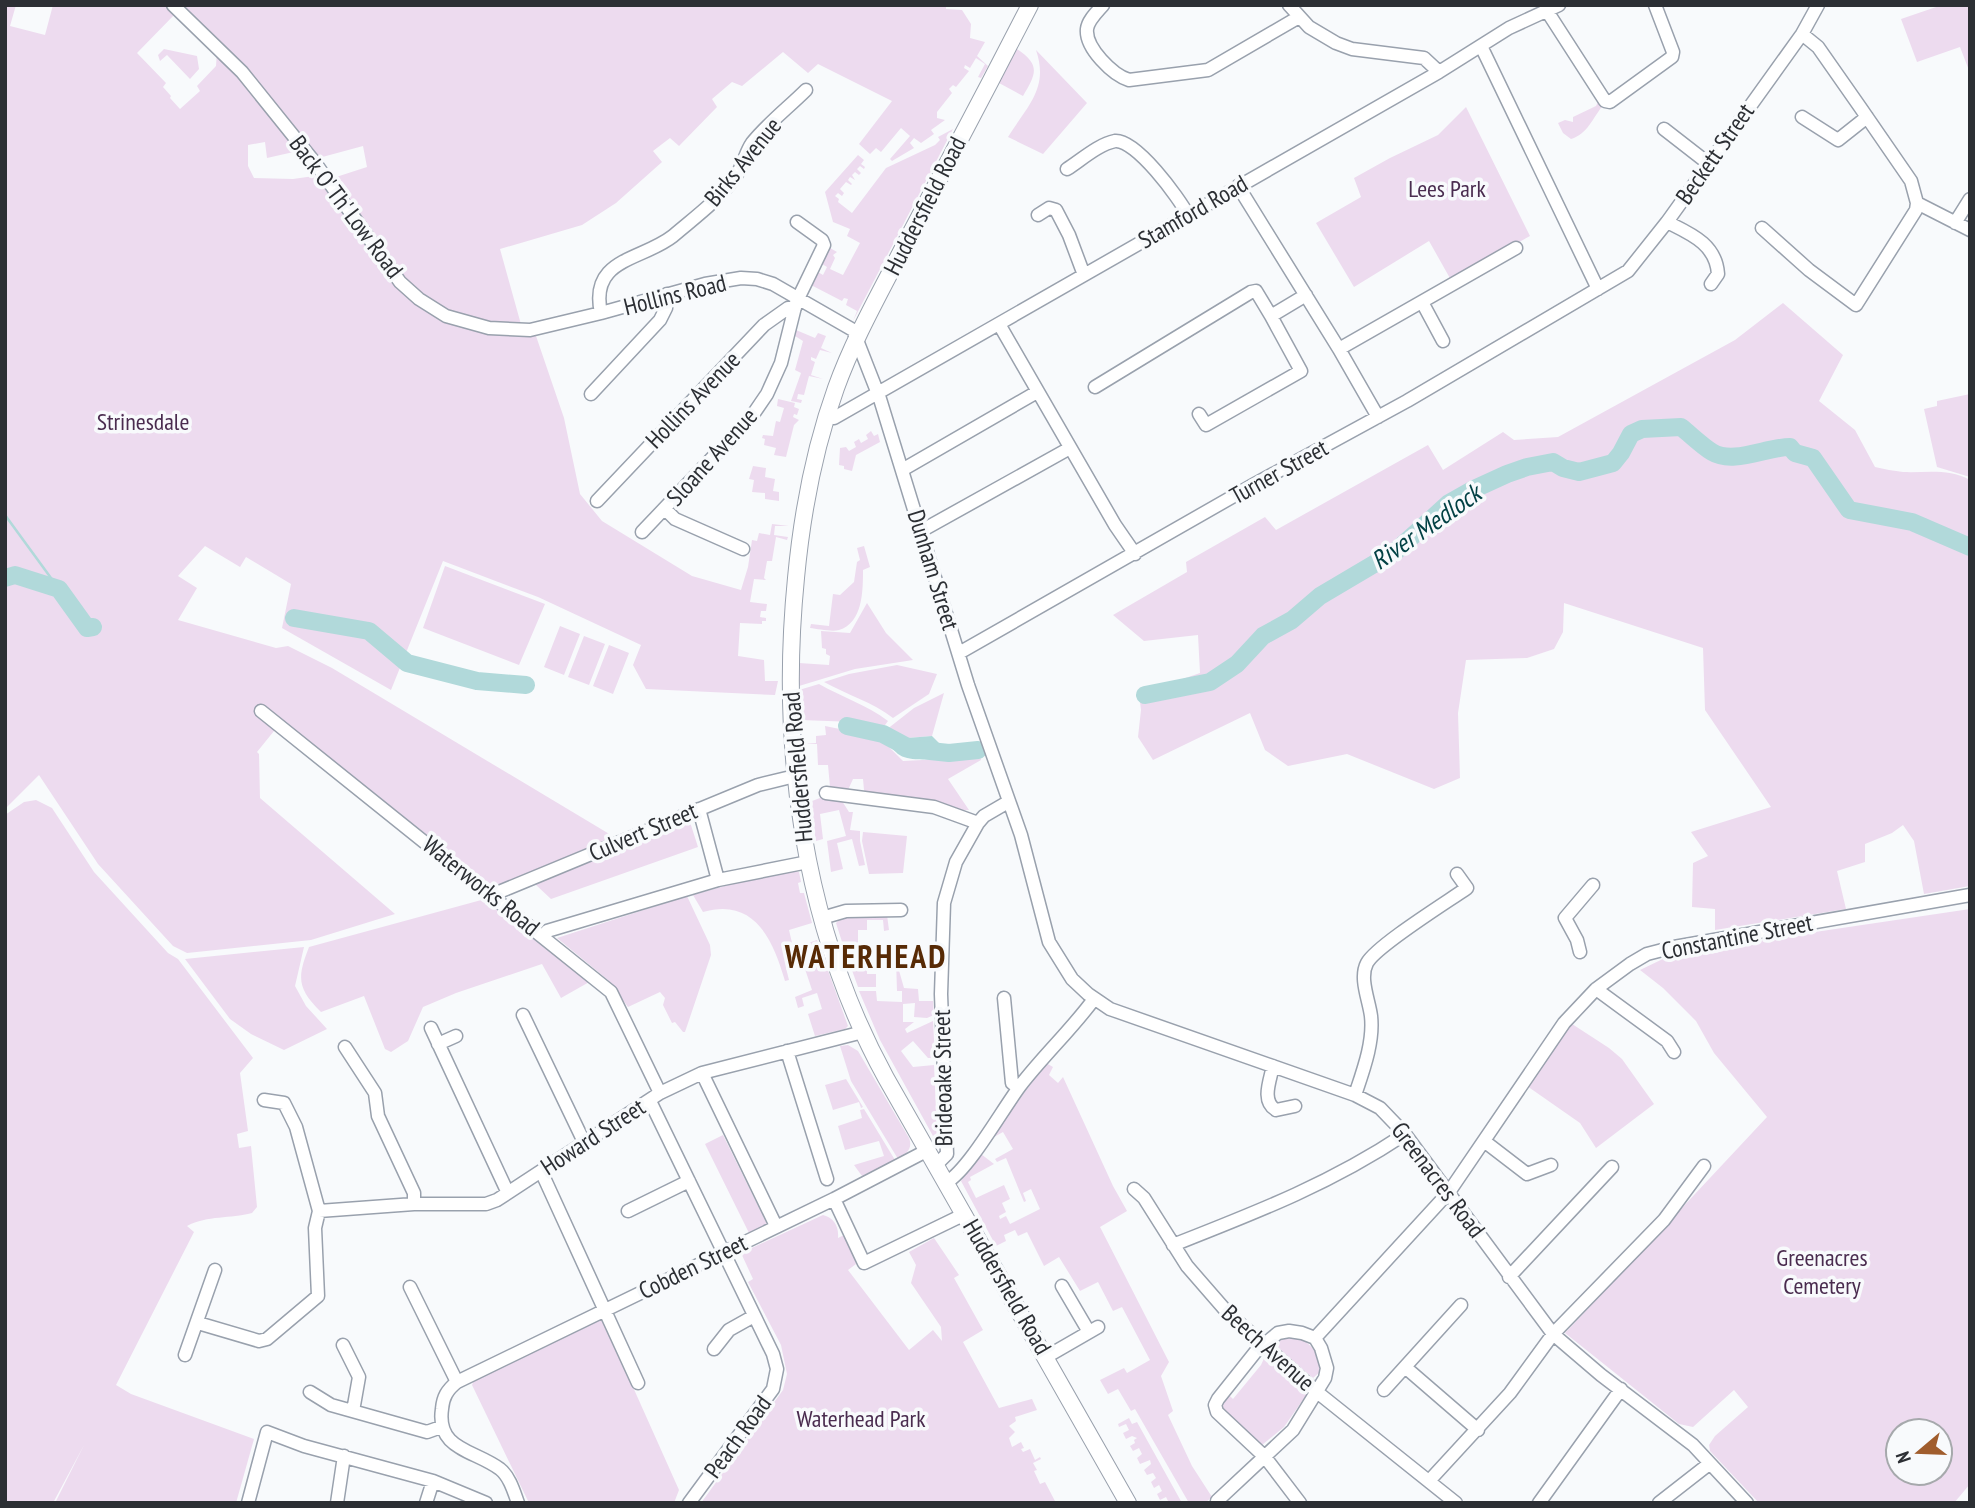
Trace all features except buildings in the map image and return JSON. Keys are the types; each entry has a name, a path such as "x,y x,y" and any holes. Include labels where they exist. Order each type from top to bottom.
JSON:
{"main road":[{"name":"Huddersfield Road","path":"1030,5 857,338 826,416 804,512 793,608 790,689 795,776 800,823 822,918 835,961 863,1032 1128,1503"}],"street":[{"name":"Back O' Th' Low Road","path":"173,5 242,72 316,164 400,282 419,299 446,316 505,330 548,327 601,313"},
{"path":"1103,5 1087,27 1088,36 1110,71 1129,80 1208,70 1298,17"},
{"path":"1289,5 1309,27 1336,43 1352,49 1424,58 1439,72"},
{"name":"Stamford Road","path":"826,416 834,418 1439,72 1509,28 1559,5"},
{"path":"1546,11 1605,101 1610,102 1672,57 1673,52 1655,5"},
{"name":"Beckett Street","path":"1598,289 1628,271 1667,222 1802,34 1818,5"},
{"path":"1762,228 1809,270 1856,305 1916,210 1917,203 1911,181 1818,47 1802,34"},
{"path":"1481,47 1598,289"},
{"name":"Birks Avenue","path":"601,313 598,294 609,271 616,265 665,242 702,212 736,177 752,143 806,90"},
{"path":"1802,117 1838,140 1867,117"},
{"path":"1664,129 1709,164"},
{"path":"1068,169 1098,149 1115,141 1123,142 1162,175 1188,215"},
{"path":"1238,186 1378,417"},
{"path":"1955,223 1970,199"},
{"path":"1917,203 1970,230"},
{"path":"1038,215 1049,208 1056,210 1084,275"},
{"name":"Sloane Avenue","path":"642,532 752,416 765,397 781,363 797,303 824,245 822,240 797,222"},
{"path":"1667,222 1692,234 1715,256 1718,274 1711,284"},
{"path":"1339,349 1516,248"},
{"name":"Hollins Road","path":"601,313 667,294 741,278 758,279 774,284 797,303 853,330 857,338"},
{"name":"Turner Street","path":"959,653 1378,417 1598,289"},
{"path":"1095,387 1256,291 1301,371 1206,425 1199,414"},
{"path":"591,394 660,320 666,308 667,294"},
{"path":"1271,316 1306,295"},
{"path":"1422,302 1443,341"},
{"name":"Hollins Avenue","path":"597,501 764,325 797,303"},
{"path":"999,324 1115,525 1135,554"},
{"name":"Dunham Street","path":"857,338 1008,802"},
{"path":"902,470 1037,392"},
{"path":"921,531 1070,448"},
{"path":"665,509 675,519 743,548"},
{"name":"Waterworks Road","path":"261,711 611,992 689,1181"},
{"name":"Culvert Street","path":"495,897 499,892 699,809 770,781 795,776"},
{"path":"826,793 934,807 978,823"},
{"name":"Brideoake Street","path":"937,1164 947,1154 941,995 944,903 956,862 978,823 990,811 1008,802"},
{"name":"Greenacres Road","path":"1008,802 1021,835 1049,942 1072,979 1110,1009 1355,1095 1380,1108 1405,1133 1553,1334 1693,1445 1747,1503"},
{"path":"699,809 718,880"},
{"path":"544,937 547,931 718,880 808,862"},
{"path":"1355,1095 1366,1059 1372,1019 1364,975 1367,962 1392,940 1466,888 1457,874"},
{"path":"1580,953 1577,940 1565,918 1593,885"},
{"name":"Constantine Street","path":"1315,1338 1449,1192 1564,1023 1595,989 1647,954 1674,947 1970,895"},
{"path":"822,918 846,911 901,910"},
{"path":"1595,989 1667,1041 1674,1052"},
{"path":"1004,998 1012,1083 1018,1088"},
{"path":"947,1182 961,1169 1018,1088 1094,999"},
{"path":"523,1015 584,1142"},
{"path":"431,1028 507,1191"},
{"name":"Howard Street","path":"319,1211 414,1203 486,1204 655,1097 702,1073 863,1032"},
{"path":"438,1044 456,1036"},
{"path":"352,1050 375,1093 378,1116 414,1193 414,1203"},
{"path":"787,1051 827,1179"},
{"path":"1273,1066 1267,1095 1269,1104 1276,1110 1295,1106"},
{"path":"702,1073 776,1226"},
{"path":"198,1322 259,1341 267,1339 318,1296 315,1228 319,1211 296,1127 284,1103 264,1100"},
{"path":"1173,1245 1295,1196 1355,1166 1405,1133"},
{"path":"1484,1141 1527,1174 1551,1165"},
{"name":"Cobden Street","path":"457,1382 834,1199 928,1150"},
{"path":"1430,1481 1510,1393 1553,1334 1664,1220 1704,1166"},
{"path":"1509,1277 1612,1167"},
{"path":"541,1171 638,1382"},
{"path":"628,1212 689,1181"},
{"name":"Peach Road","path":"689,1181 775,1359 777,1369 775,1384 689,1503"},
{"name":"Beech Avenue","path":"1134,1189 1144,1198 1186,1266 1210,1294 1317,1392 1456,1503"},
{"path":"834,1199 864,1262 965,1214"},
{"path":"185,1355 215,1270"},
{"path":"1046,1357 1093,1329 1062,1286"},
{"path":"410,1287 457,1382 448,1389 443,1400 441,1427 449,1441 502,1471 511,1484 518,1503"},
{"path":"1384,1390 1461,1305"},
{"path":"714,1349 729,1330 754,1316"},
{"path":"1218,1502 1265,1457 1293,1430 1325,1378 1327,1367 1315,1338 1302,1332 1289,1331 1278,1333 1262,1344 1215,1405 1217,1412 1265,1457 1300,1503"},
{"path":"343,1345 359,1377 353,1411"},
{"path":"1405,1367 1478,1430"},
{"path":"1539,1503 1621,1390"},
{"path":"310,1392 331,1405 427,1432 441,1427"},
{"path":"248,1503 267,1432 304,1446 433,1481 486,1503"},
{"path":"337,1503 344,1456"},
{"path":"1658,1503 1709,1464"},
{"path":"426,1503 433,1481"}],"green space":[{"name":"Strinesdale","path":"5,5 16,5 10,26 45,35 53,5 169,5 176,13 137,53 166,83 163,87 170,98 180,109 200,91 197,86 216,66 217,51 298,151 267,158 265,142 248,145 248,166 254,178 320,178 416,304 535,333 564,418 580,494 602,521 692,576 741,590 752,540 757,541 759,533 770,535 772,524 789,526 775,526 774,535 788,537 787,540 776,537 772,561 767,561 764,578 766,580 754,579 750,602 767,604 766,611 761,611 760,617 766,618 766,621 762,621 762,624 740,623 738,656 764,660 765,681 778,681 775,695 646,689 633,665 641,645 538,597 443,561 391,690 282,628 291,584 246,557 240,567 205,546 178,576 197,588 178,620 276,648 288,646 332,668 611,835 611,841 495,889 285,722 257,752 260,798 395,914 311,940 187,953 173,946 98,864 39,775 5,809"},
{"path":"178,5 946,5 946,9 962,10 971,24 970,38 985,42 977,56 988,66 981,78 978,77 985,64 976,58 970,68 965,65 964,68 969,71 956,87 953,85 949,89 952,93 937,112 937,118 945,120 931,130 934,134 921,143 914,138 910,143 914,148 892,161 890,159 910,136 901,128 881,152 876,148 870,154 859,144 892,101 818,64 808,73 783,52 742,86 732,82 712,99 717,107 679,146 670,138 653,151 662,162 616,203 582,225 500,249 522,328 481,322 451,313 426,298 410,284 380,250 330,179 367,167 363,146 315,159"},
{"path":"1942,5 1970,5 1970,73 1960,47 1917,62 1901,19"},
{"path":"164,49 197,56 199,69 190,79 167,55 160,61 158,55"},
{"path":"1017,49 1030,60 1034,70 1023,96 999,83"},
{"path":"1036,50 1087,103 1043,154 1008,137 1038,86 1040,75"},
{"path":"1600,98 1604,104 1582,133 1571,139 1563,133 1558,123 1565,120 1573,122 1573,117 1596,106"},
{"name":"Lees Park","path":"1466,107 1530,236 1451,280 1429,241 1354,287 1316,223 1361,197 1354,178 1438,135"},
{"path":"953,129 853,321 857,311 846,305 848,299 844,298 842,301 811,285 818,272 823,275 827,267 822,264 830,248 837,252 833,255 835,258 830,269 843,275 860,243 847,236 850,229 833,222 825,192 858,155 864,160 861,164 864,169 860,166 857,169 861,173 859,175 855,172 852,175 855,180 850,177 848,180 852,184 846,182 840,189 844,193 842,196 838,193 835,196 839,199 838,202 852,213 886,168 935,145 940,140 938,137"},
{"path":"1783,303 1843,355 1819,401 1855,430 1875,467 1903,472 1945,472 1970,480 1970,886 1924,894 1914,841 1903,825 1892,833 1865,844 1865,862 1837,871 1846,909 1715,930 1715,909 1692,907 1693,863 1708,856 1691,832 1771,807 1705,710 1703,648 1564,603 1563,632 1554,649 1527,658 1466,660 1458,713 1460,778 1434,789 1347,754 1288,766 1265,750 1250,713 1153,760 1138,737 1141,710 1139,694 1200,673 1198,635 1144,641 1113,615 1187,572 1186,562 1265,517 1276,530 1428,445 1443,470 1503,432 1514,440 1558,437 1735,340"},
{"path":"796,330 815,338 818,333 826,336 821,348 832,353 820,350 816,359 811,357 815,362 811,375 823,379 809,376 804,395 798,394 797,399 802,400 801,403 791,401 801,373 795,370 803,341 795,336"},
{"path":"1970,394 1970,477 1937,467 1924,409 1937,406 1937,401"},
{"path":"778,399 795,403 794,407 799,409 793,417 799,420 794,425 786,457 774,455 776,448 764,445 765,439 762,438 763,435 773,436 776,421 780,422 784,408 777,406"},
{"path":"871,431 874,436 878,434 880,442 856,455 852,471 839,465 840,448 846,447 849,451 856,447 854,442 859,439 861,443 868,439 866,435"},
{"path":"753,466 766,468 765,477 775,479 773,491 779,492 779,501 765,499 765,493 752,492 754,480 749,479"},
{"path":"864,546 870,567 863,570 860,605 853,620 836,631 810,628 811,624 829,626 833,594 840,595 854,582 857,562 860,560 857,548"},
{"path":"445,566 545,604 519,665 423,628"},
{"path":"867,603 886,633 913,660 855,669 799,686 799,663 829,665 830,656 826,654 826,649 822,648 821,631 850,633"},
{"path":"560,626 580,634 564,675 544,667"},
{"path":"584,636 605,644 589,685 568,677"},
{"path":"609,645 629,653 613,694 593,686"},
{"path":"897,665 937,674 929,694 893,718 877,707 824,682 849,674"},
{"path":"819,684 888,721 882,729 854,722 801,720 799,690"},
{"path":"944,693 932,736 895,739 886,730 914,708"},
{"path":"825,726 879,737 903,761 942,759 980,752 981,760 948,779 969,810 961,810 937,801 867,795 863,779 853,779 848,790 830,787 828,765 818,765 817,744 803,744 816,743 816,736 826,735"},
{"path":"820,798 842,801 849,812 853,812 850,830 860,831 865,865 859,866 852,839 837,843 843,869 831,872 827,841 846,836 839,810 820,814 823,839 816,841 810,810 812,801"},
{"path":"36,800 52,808 94,872 168,953 178,959 253,1058 240,1073 248,1131 237,1134 239,1148 251,1146 257,1207 252,1213 203,1220 187,1226 194,1232 116,1385 131,1394 254,1439 236,1503 55,1503 84,1445 53,1503 5,1503 5,815 24,802"},
{"path":"690,822 698,847 551,899 535,884"},
{"path":"863,832 907,836 903,873 869,874 862,841"},
{"path":"799,872 801,882 798,883 800,893 804,893 812,923 789,930 793,947 782,952 817,940 848,1026 815,1036 808,1014 822,1009 817,993 802,998 804,1006 798,1008 795,997 812,990 802,960 797,961 797,965 786,968 789,980 785,981 774,950 759,925 736,911 721,909 703,912 693,895"},
{"path":"687,896 710,945 711,955 685,1032 675,1022 672,1023 663,1005 665,998 660,992 628,1007 608,980 557,938"},
{"path":"485,899 591,981 561,998 542,964 456,993 423,1007 408,1041 391,1052 385,1049 364,996 321,1012 303,989 302,967 309,947"},
{"name":"Greenacres Cemetery","path":"1970,909 1970,1484 1954,1503 1759,1503 1710,1451 1709,1445 1715,1436 1748,1407 1734,1390 1693,1427 1679,1424 1565,1333 1767,1117 1714,1053 1696,1021 1663,988 1640,970 1667,957 1720,946"},
{"path":"887,915 889,930 884,931 883,920 867,920 867,930 858,930 858,945 843,945 836,923 842,917"},
{"path":"304,947 295,986 306,1006 327,1029 284,1050 251,1034 230,1019 185,959"},
{"path":"844,948 859,948 859,962 864,962 867,974 876,974 876,987 858,987"},
{"path":"896,960 904,988 918,989 919,1001 933,1001 934,1015 927,1018 914,1017 915,1003 903,1004 903,1022 914,1022 905,1029 907,1033 933,1021 935,1058 928,1058 913,1041 901,1051 913,1067 934,1065 935,1136 880,1040 859,991 876,991 877,1001 902,1002 902,991 897,991"},
{"path":"1569,1022 1622,1059 1654,1104 1596,1148 1580,1123 1527,1086"},
{"path":"848,1045 858,1051 909,1138 908,1150 898,1159 851,1081 840,1046"},
{"path":"1046,1063 1053,1067 1049,1075 1058,1083 1063,1077 1127,1211 1100,1227 1169,1362 1161,1376 1173,1411 1168,1415 1192,1466 1212,1497 1205,1503 1189,1503 1135,1409 1131,1411 1118,1389 1108,1394 1100,1380 1124,1368 1127,1373 1150,1360 1122,1307 1113,1311 1098,1282 1080,1291 1059,1257 1044,1266 1027,1232 1018,1236 1015,1230 1004,1235 1006,1241 996,1246 961,1181 981,1154 994,1164 970,1177 968,1182 976,1198 1004,1185 1010,1199 1002,1203 1006,1212 999,1216 1000,1219 1006,1216 1010,1224 1040,1209 1031,1189 1023,1193 1024,1202 1006,1158 997,1162 995,1159 1013,1149 1003,1132 994,1137 993,1135"},
{"path":"846,1079 863,1107 861,1108 859,1102 833,1110 825,1085"},
{"path":"864,1109 895,1160 862,1176 854,1165 884,1156 879,1141 845,1150 838,1126 862,1118 860,1110"},
{"path":"723,1135 767,1224 749,1233 705,1144"},
{"name":"Waterhead Park","path":"823,1215 835,1223 838,1238 844,1235 856,1264 848,1270 909,1350 933,1330 942,1341 941,1327 911,1283 916,1265 909,1252 934,1238 959,1275 954,1278 983,1330 963,1342 999,1408 1032,1399 1037,1410 1015,1417 1016,1421 1009,1426 1015,1432 1009,1438 1012,1447 1021,1442 1023,1452 1030,1449 1035,1460 1040,1457 1041,1459 1033,1463 1037,1470 1034,1471 1040,1484 1045,1482 1056,1503 701,1503 783,1390 787,1374 781,1345 748,1282 753,1279 741,1253"},
{"path":"603,1320 679,1490 674,1503 529,1503 472,1385 474,1380"},
{"path":"1296,1337 1311,1346 1317,1355 1320,1372 1313,1378 1276,1347 1279,1338"},
{"path":"1266,1354 1305,1388 1307,1394 1284,1427 1262,1445 1222,1410 1222,1402 1228,1394 1233,1399 1261,1365"},
{"path":"1129,1418 1132,1424 1137,1422 1182,1503 1169,1503 1166,1497 1160,1500 1157,1494 1162,1491 1159,1485 1154,1488 1151,1482 1156,1478 1153,1473 1147,1475 1144,1470 1151,1464 1150,1460 1140,1464 1137,1458 1142,1454 1139,1448 1133,1451 1130,1446 1137,1438 1132,1436 1126,1439 1123,1433 1129,1430 1126,1424 1119,1427 1118,1424"}],"water":[{"path":"886,730 895,739 932,736 949,753 923,759 903,757 881,737"}],"waterway":[{"name":"River Medlock","path":"1145,695 1210,682 1237,664 1263,636 1292,620 1320,596 1396,551 1449,503 1472,490 1527,467 1553,462 1579,472 1613,463 1631,434 1642,429 1681,427 1720,456 1740,456 1790,447 1795,453 1813,458 1849,510 1912,522 1970,547"},
{"path":"5,515 59,589"},
{"name":"River Medlock","path":"5,578 15,575 59,589 87,628 93,627"},
{"name":"River Medlock","path":"294,618 369,631 407,663 477,681 526,685"},
{"name":"River Medlock","path":"847,726 883,734 911,749 949,753 978,750"}],"district":[{"name":"WATERHEAD","path":"866,957"}]}
